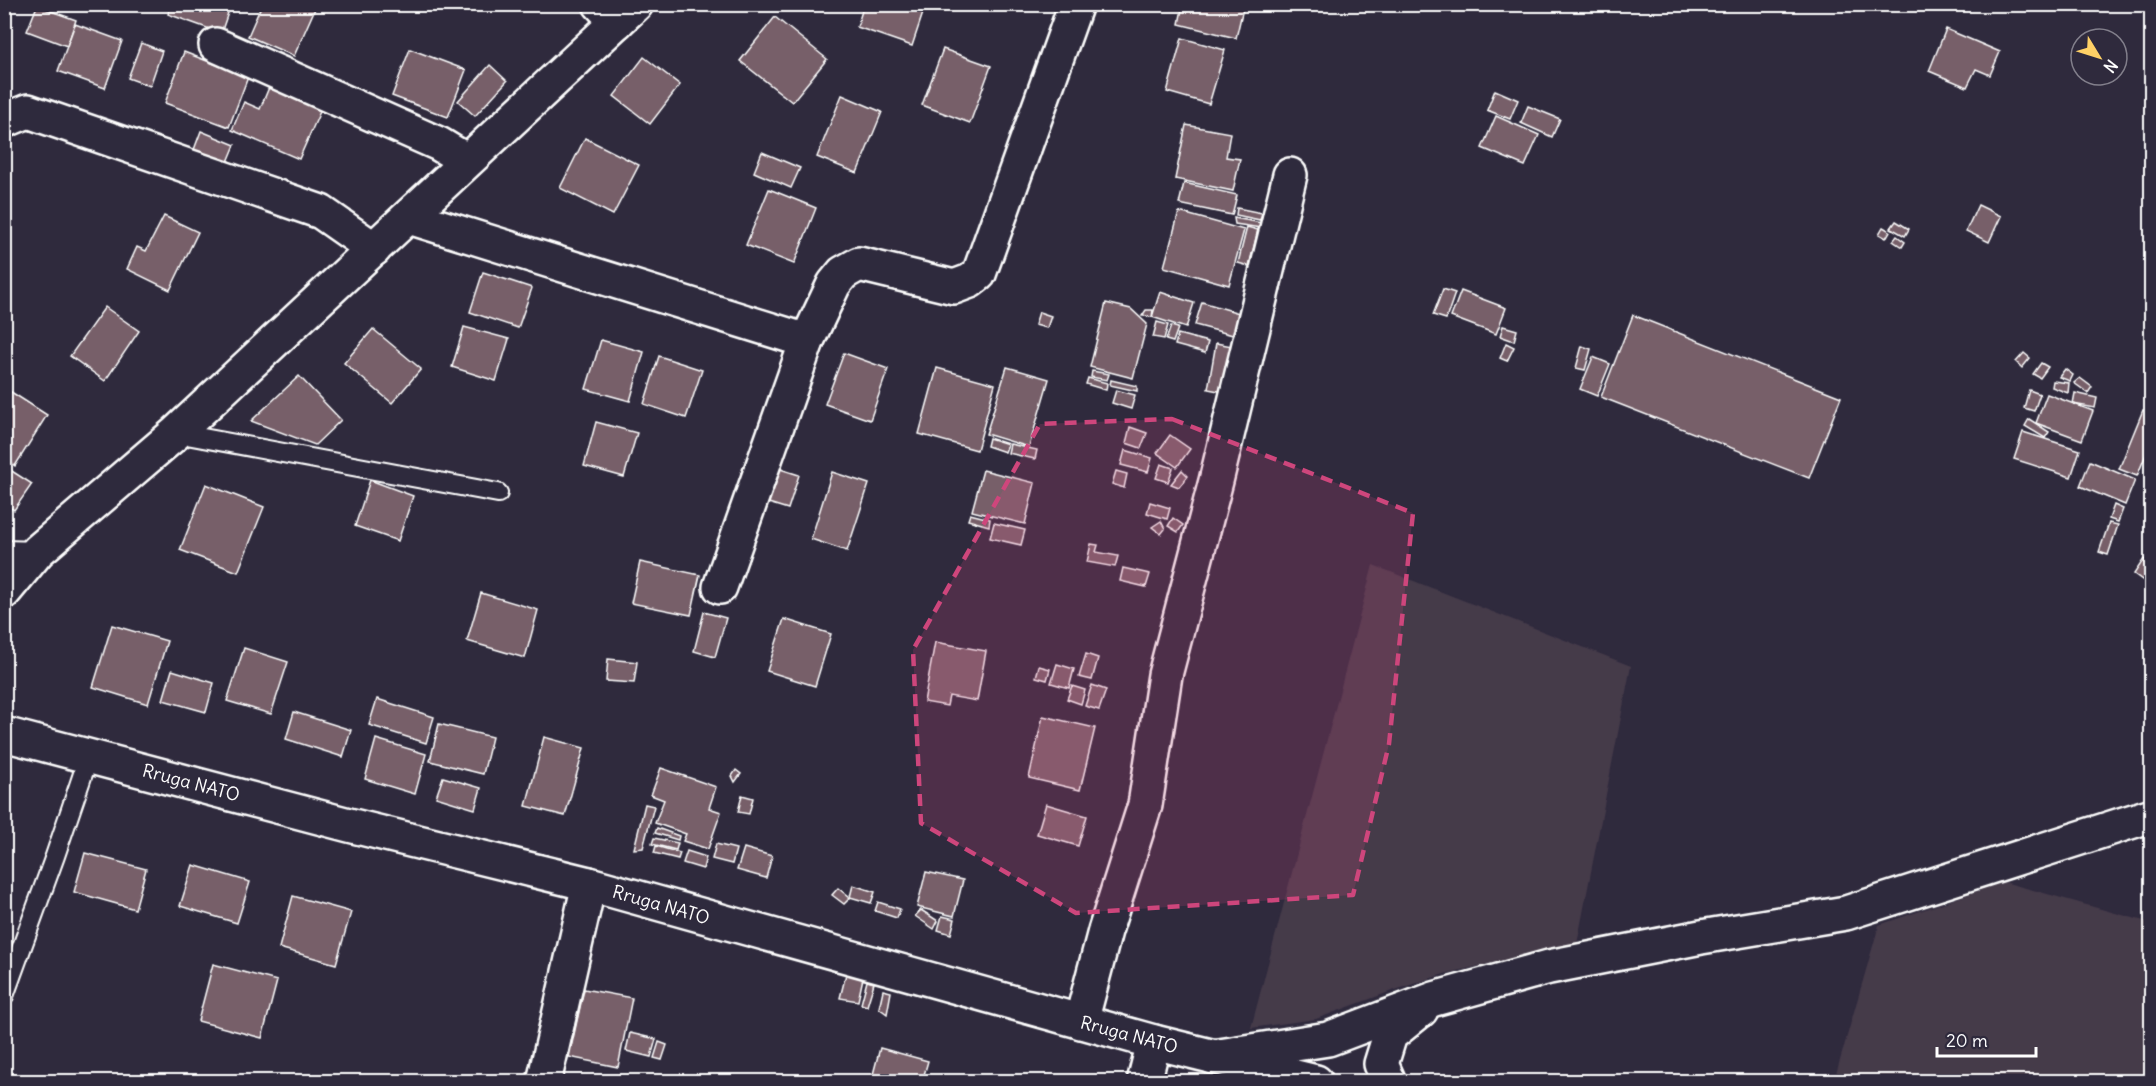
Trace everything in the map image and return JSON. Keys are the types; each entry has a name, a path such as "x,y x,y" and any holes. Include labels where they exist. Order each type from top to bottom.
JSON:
{"street":[{"path":"720,586 807,341 834,284 843,273 859,264 954,286 979,274 1077,4"},
{"path":"4,592 38,551 176,433 409,217 618,10"},
{"path":"216,45 439,144 467,161"},
{"path":"4,121 28,111 321,212 374,249"},
{"path":"1081,1022 1145,805 1165,675 1216,481 1290,175"},
{"path":"409,217 807,341"},
{"name":"Rruga NATO","path":"4,734 349,825 589,884 1154,1042 1316,1082"},
{"path":"1213,1057 1328,1039 1434,999 1550,967 1701,937 1846,913 2151,815"},
{"path":"544,1082 589,884"},
{"path":"1389,1082 1381,1064 1390,1035 1434,999"},
{"path":"1144,1082 1154,1042"}],"lane":[{"path":"176,433 498,493"},
{"path":"4,550 38,551"},
{"path":"4,996 56,856 88,756"}],"highlighted area":[{"path":"1172,419 1413,513 1389,744 1353,895 1076,913 921,823 913,650 1040,424"}],"shaded area":[{"path":"1373,565 1631,666 1577,944 1444,974 1316,1019 1251,1028"},
{"path":"2004,882 2151,923 2151,1081 1834,1081 1879,925"}],"building":[{"path":"171,4 231,4 221,33 168,14"},
{"path":"262,4 317,4 294,56 248,36"},
{"path":"864,4 926,4 912,46 857,27"},
{"path":"1183,4 1244,4 1236,38 1179,24"},
{"path":"37,6 76,20 67,46 27,31"},
{"path":"775,17 827,59 792,102 740,61"},
{"path":"75,24 122,41 105,88 58,71"},
{"path":"1946,29 2000,52 1990,75 1976,69 1967,87 1929,71"},
{"path":"1182,38 1225,50 1209,104 1167,92"},
{"path":"141,43 162,51 150,86 128,78"},
{"path":"410,49 466,70 448,117 392,96"},
{"path":"943,49 991,66 970,123 922,105"},
{"path":"184,52 248,77 229,127 165,103"},
{"path":"644,57 680,85 650,124 614,96"},
{"path":"490,65 507,81 475,116 458,101"},
{"path":"270,85 322,107 299,159 232,130 244,102 260,109"},
{"path":"1495,90 1518,100 1510,119 1487,110"},
{"path":"842,95 882,112 857,173 817,157"},
{"path":"1528,106 1560,119 1552,137 1521,123"},
{"path":"1496,116 1539,135 1525,166 1482,148"},
{"path":"1186,125 1230,133 1226,157 1240,159 1233,191 1175,179"},
{"path":"201,131 235,145 225,169 192,155"},
{"path":"585,138 639,165 613,215 560,188"},
{"path":"762,152 800,168 791,188 754,172"},
{"path":"1184,183 1237,195 1232,215 1179,204"},
{"path":"769,189 816,208 794,264 746,245"},
{"path":"1978,205 2001,216 1989,242 1966,231"},
{"path":"1237,208 1262,213 1260,220 1236,215"},
{"path":"1179,212 1244,230 1229,285 1164,267"},
{"path":"164,216 198,232 170,290 127,269 137,247 146,251"},
{"path":"1234,218 1262,223 1261,228 1235,224"},
{"path":"1896,221 1909,229 1905,236 1891,228"},
{"path":"1247,227 1258,230 1249,266 1238,263"},
{"path":"1883,227 1890,231 1886,238 1879,234"},
{"path":"1897,236 1905,242 1902,247 1893,241"},
{"path":"483,272 532,288 518,328 470,312"},
{"path":"1443,289 1455,293 1446,319 1433,315"},
{"path":"1461,291 1506,308 1496,334 1451,317"},
{"path":"1160,292 1194,303 1186,328 1152,317"},
{"path":"1202,302 1239,313 1233,335 1195,325"},
{"path":"1106,303 1131,309 1147,324 1133,378 1090,367"},
{"path":"105,307 139,331 105,381 70,356"},
{"path":"1146,310 1153,310 1152,317 1142,316"},
{"path":"1039,312 1051,316 1047,328 1035,325"},
{"path":"1633,315 1841,397 1809,478 1601,397"},
{"path":"1157,322 1168,325 1164,339 1153,337"},
{"path":"1171,326 1178,328 1173,342 1166,340"},
{"path":"1503,326 1517,330 1514,341 1500,336"},
{"path":"464,327 509,339 496,381 452,367"},
{"path":"373,329 421,369 392,403 344,363"},
{"path":"1178,334 1208,342 1205,353 1175,345"},
{"path":"601,340 644,352 630,401 586,389"},
{"path":"1216,343 1232,346 1224,392 1208,389"},
{"path":"1506,343 1514,347 1507,361 1500,358"},
{"path":"1582,346 1591,349 1585,370 1576,368"},
{"path":"844,353 888,369 870,420 825,404"},
{"path":"2024,353 2030,358 2022,368 2016,362"},
{"path":"659,356 702,370 686,418 644,404"},
{"path":"1593,357 1610,364 1597,396 1580,389"},
{"path":"2041,363 2048,367 2040,378 2033,374"},
{"path":"1007,367 1049,379 1029,447 986,434"},
{"path":"937,368 995,384 977,450 919,434"},
{"path":"2065,369 2073,375 2070,381 2059,377"},
{"path":"1092,371 1109,374 1107,380 1091,377"},
{"path":"299,376 341,420 315,445 251,421"},
{"path":"1088,378 1107,383 1106,390 1086,384"},
{"path":"2080,378 2092,387 2088,393 2074,383"},
{"path":"1111,380 1137,386 1137,391 1110,385"},
{"path":"2053,381 2069,383 2068,393 2052,387"},
{"path":"8,390 47,415 15,466 4,459 4,396"},
{"path":"1116,390 1135,395 1131,409 1112,403"},
{"path":"2029,390 2040,394 2034,411 2024,408"},
{"path":"2075,393 2097,398 2095,408 2073,404"},
{"path":"2047,394 2093,411 2082,440 2036,423"},
{"path":"2143,410 2152,414 2152,440 2137,476 2119,469"},
{"path":"2029,419 2049,432 2045,438 2025,426"},
{"path":"596,422 637,433 624,477 584,466"},
{"path":"1130,427 1147,433 1141,448 1126,443"},
{"path":"2023,432 2080,450 2071,477 2014,459"},
{"path":"1170,435 1190,449 1177,467 1157,453"},
{"path":"989,438 1008,444 1005,452 987,446"},
{"path":"1010,444 1037,450 1035,459 1008,453"},
{"path":"1125,450 1152,458 1148,472 1121,465"},
{"path":"2090,461 2135,480 2125,505 2080,486"},
{"path":"2152,461 2152,480 2145,478"},
{"path":"1161,464 1173,468 1168,482 1156,478"},
{"path":"4,466 32,484 14,510 4,504"},
{"path":"774,467 799,475 788,509 762,501"},
{"path":"983,470 1035,483 1025,524 972,511"},
{"path":"1182,470 1188,476 1179,487 1171,484"},
{"path":"1116,471 1127,474 1124,488 1112,484"},
{"path":"832,472 869,484 847,551 811,539"},
{"path":"370,480 413,496 398,541 355,526"},
{"path":"206,484 264,507 238,572 180,550"},
{"path":"2148,496 2152,497 2152,505 2146,504"},
{"path":"1150,502 1170,508 1167,519 1147,513"},
{"path":"2114,505 2123,509 2118,522 2109,519"},
{"path":"970,514 990,519 989,526 968,520"},
{"path":"1173,518 1183,525 1178,532 1168,526"},
{"path":"1161,521 1165,529 1161,534 1152,527"},
{"path":"994,523 1025,530 1021,545 990,538"},
{"path":"2109,523 2118,525 2108,555 2099,552"},
{"path":"1091,544 1098,545 1096,552 1118,556 1115,567 1087,562"},
{"path":"2144,559 2152,565 2152,574 2145,582 2134,574"},
{"path":"640,562 700,575 691,615 631,603"},
{"path":"1123,568 1150,574 1146,587 1120,581"},
{"path":"481,593 538,610 525,658 467,641"},
{"path":"704,612 726,618 715,657 694,651"},
{"path":"784,619 831,634 815,686 767,671"},
{"path":"112,625 167,641 148,704 93,687"},
{"path":"935,642 986,651 977,701 949,696 947,706 924,702"},
{"path":"244,648 288,662 271,714 227,701"},
{"path":"1086,654 1098,658 1092,680 1079,677"},
{"path":"608,659 637,662 634,683 606,681"},
{"path":"1057,664 1074,669 1069,688 1051,683"},
{"path":"1039,666 1050,669 1047,680 1036,677"},
{"path":"172,670 214,683 206,712 163,700"},
{"path":"1092,685 1106,690 1099,710 1085,706"},
{"path":"1072,686 1085,690 1081,704 1067,699"},
{"path":"377,699 434,717 426,743 369,725"},
{"path":"294,712 351,730 343,757 286,739"},
{"path":"1043,716 1095,728 1080,790 1029,778"},
{"path":"439,724 492,737 483,774 430,761"},
{"path":"544,737 584,748 565,816 526,806"},
{"path":"376,739 426,754 415,794 365,779"},
{"path":"661,768 716,787 709,808 721,812 708,849 683,841 686,834 655,823 664,800 651,795"},
{"path":"736,770 741,774 735,782 732,776"},
{"path":"443,777 481,788 475,809 436,797"},
{"path":"742,795 753,798 749,814 738,812"},
{"path":"645,804 654,806 643,848 634,849"},
{"path":"1046,804 1087,816 1078,846 1037,834"},
{"path":"657,828 679,836 678,840 655,833"},
{"path":"654,838 678,843 676,850 652,844"},
{"path":"716,844 736,849 732,864 712,859"},
{"path":"656,846 680,853 678,859 654,853"},
{"path":"744,848 772,856 766,878 737,870"},
{"path":"687,851 706,857 703,869 683,863"},
{"path":"85,853 146,869 135,909 74,892"},
{"path":"193,865 250,882 237,923 180,906"},
{"path":"926,872 963,880 954,916 917,907"},
{"path":"853,885 875,892 871,903 850,897"},
{"path":"838,888 850,898 844,904 832,895"},
{"path":"293,896 351,912 336,964 279,948"},
{"path":"878,902 900,909 897,918 875,911"},
{"path":"921,910 938,921 934,929 915,916"},
{"path":"942,916 955,919 951,934 938,930"},
{"path":"213,964 277,981 262,1038 198,1021"},
{"path":"846,974 863,978 858,1001 840,998"},
{"path":"867,981 874,983 867,1006 861,1004"},
{"path":"584,989 632,998 618,1067 569,1057"},
{"path":"883,990 891,992 887,1014 879,1008"},
{"path":"630,1033 656,1039 651,1057 626,1051"},
{"path":"659,1042 667,1045 662,1060 654,1058"},
{"path":"880,1048 928,1061 922,1082 871,1082"}]}
